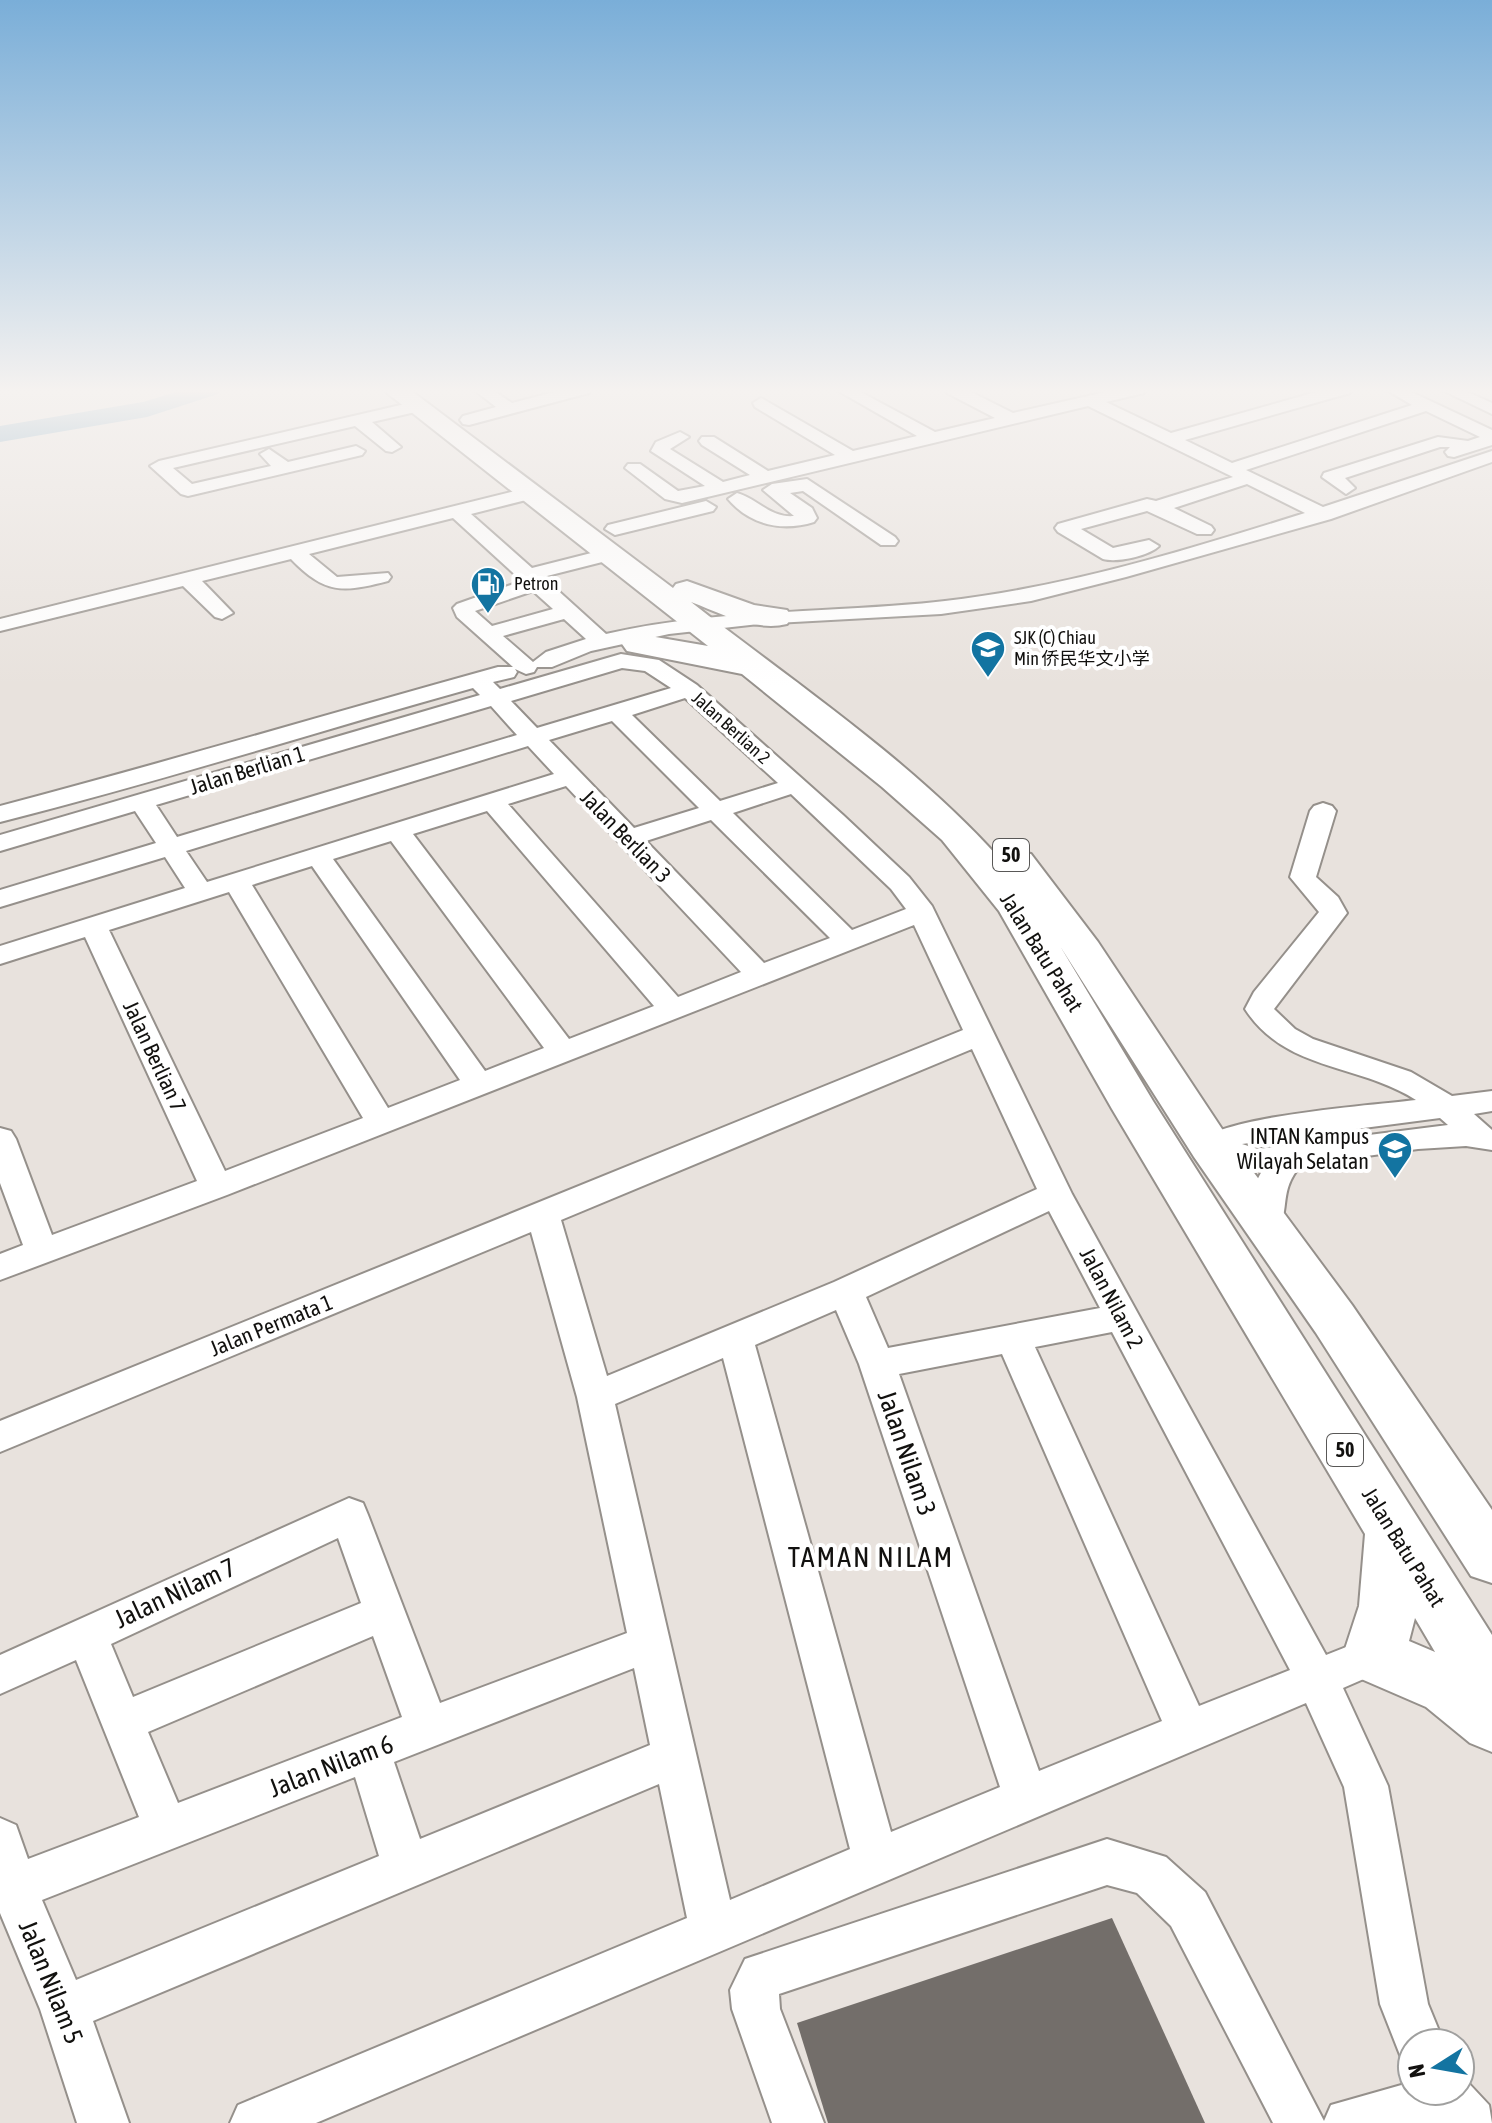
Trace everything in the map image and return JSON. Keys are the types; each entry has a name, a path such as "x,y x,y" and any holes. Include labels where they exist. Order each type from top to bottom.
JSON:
{"highway":[{"name":"Jalan Batu Pahat","path":"525,488 595,552 674,592 982,825 1011,855 1084,951 1210,1146 1334,1319 1492,1558"},
{"name":"Jalan Batu Pahat","path":"534,488 595,552"},
{"path":"674,592 786,622 772,669 623,640 656,614 674,592"},
{"name":"Jalan Batu Pahat","path":"772,669 955,832 993,875 1018,910 1135,1109 1492,1690"},
{"path":"1135,1109 1166,1127 1210,1146 1196,1159 1193,1182 1197,1210"},
{"path":"1394,1530 1389,1606 1374,1655 1448,1687 1492,1722"}],"street":[{"path":"662,488 682,497 751,488"},
{"path":"721,488 773,523 783,524 807,518 805,512 774,488"},
{"path":"811,488 888,541"},
{"path":"1157,507 1217,488"},
{"path":"1270,488 1324,515"},
{"path":"1204,530 1147,505 1065,528 1110,555 1148,546 1300,503 1346,488"},
{"path":"0,799 206,745 284,733 486,688 561,652 718,626 842,622 879,614 1014,597 1171,559 1324,515 1401,488"},
{"path":"0,625 531,493"},
{"path":"623,640 567,661 535,664 487,634 464,613 464,608 729,493"},
{"path":"457,511 568,611 623,640"},
{"path":"1148,546 1171,559"},
{"path":"296,552 324,581 333,585 381,577"},
{"path":"188,579 222,613"},
{"path":"487,634 568,611"},
{"name":"Jalan Berlian 2","path":"486,688 621,661 651,665 689,690 795,785 900,883 922,912"},
{"name":"Jalan Berlian 3","path":"486,688 759,975"},
{"name":"Jalan Berlian 1","path":"0,843 141,802 486,688"},
{"path":"0,899 689,690"},
{"path":"616,712 848,941"},
{"path":"0,814 215,757 284,733"},
{"path":"0,955 570,777"},
{"path":"629,838 795,785"},
{"path":"492,801 673,1009"},
{"path":"141,802 201,892"},
{"path":"1323,811 1303,877 1308,887 1327,901 1333,913 1264,998 1259,1009 1278,1031 1302,1045 1402,1080 1449,1108 1486,1140"},
{"path":"397,831 563,1052"},
{"path":"318,856 479,1085"},
{"path":"236,881 382,1123"},
{"path":"0,1267 216,1187 922,912"},
{"name":"Jalan Nilam 2","path":"922,912 1056,1194 1316,1677 1366,1786 1404,2004 1413,2027"},
{"name":"Jalan Berlian 7","path":"94,926 216,1187"},
{"name":"Jalan Permata 1","path":"0,1437 981,1034"},
{"path":"1210,1146 1237,1134 1492,1101"},
{"path":"1210,1146 1258,1160 1418,1138 1486,1140"},
{"path":"0,1139 42,1252"},
{"path":"1265,1223 1272,1176 1292,1155"},
{"path":"595,1397 846,1291 1056,1194"},
{"path":"542,1213 595,1397 713,1929"},
{"name":"Jalan Nilam 3","path":"846,1291 877,1364 1026,1798"},
{"path":"877,1364 1122,1317"},
{"path":"735,1338 876,1861"},
{"path":"1013,1339 1188,1730"},
{"name":"Jalan Nilam 7","path":"0,1675 343,1516 351,1518 385,1612"},
{"path":"124,1721 385,1612 428,1729"},
{"path":"86,1634 166,1829"},
{"name":"Jalan Nilam 6","path":"13,1888 649,1643"},
{"path":"256,2123 1188,1730 1374,1655"},
{"path":"369,1751 406,1868"},
{"path":"64,2009 673,1757"},
{"name":"Jalan Nilam 5","path":"0,1841 13,1888 64,2009 103,2123"},
{"path":"798,2123 756,2009 754,1990 762,1976 1107,1862 1150,1873 1188,1909 1300,2123"},
{"path":"1349,2123 1436,2107"}],"building":[{"path":"1112,1918 1205,2123 828,2123 797,2023"}],"place":[{"name":"Petron","path":"488,615"},
{"name":"SJK (C) Chiau Min 侨民华文小学","path":"988,679"},
{"name":"INTAN Kampus Wilayah Selatan","path":"1395,1180"}],"district":[{"name":"TAMAN NILAM","path":"871,1557"}]}
